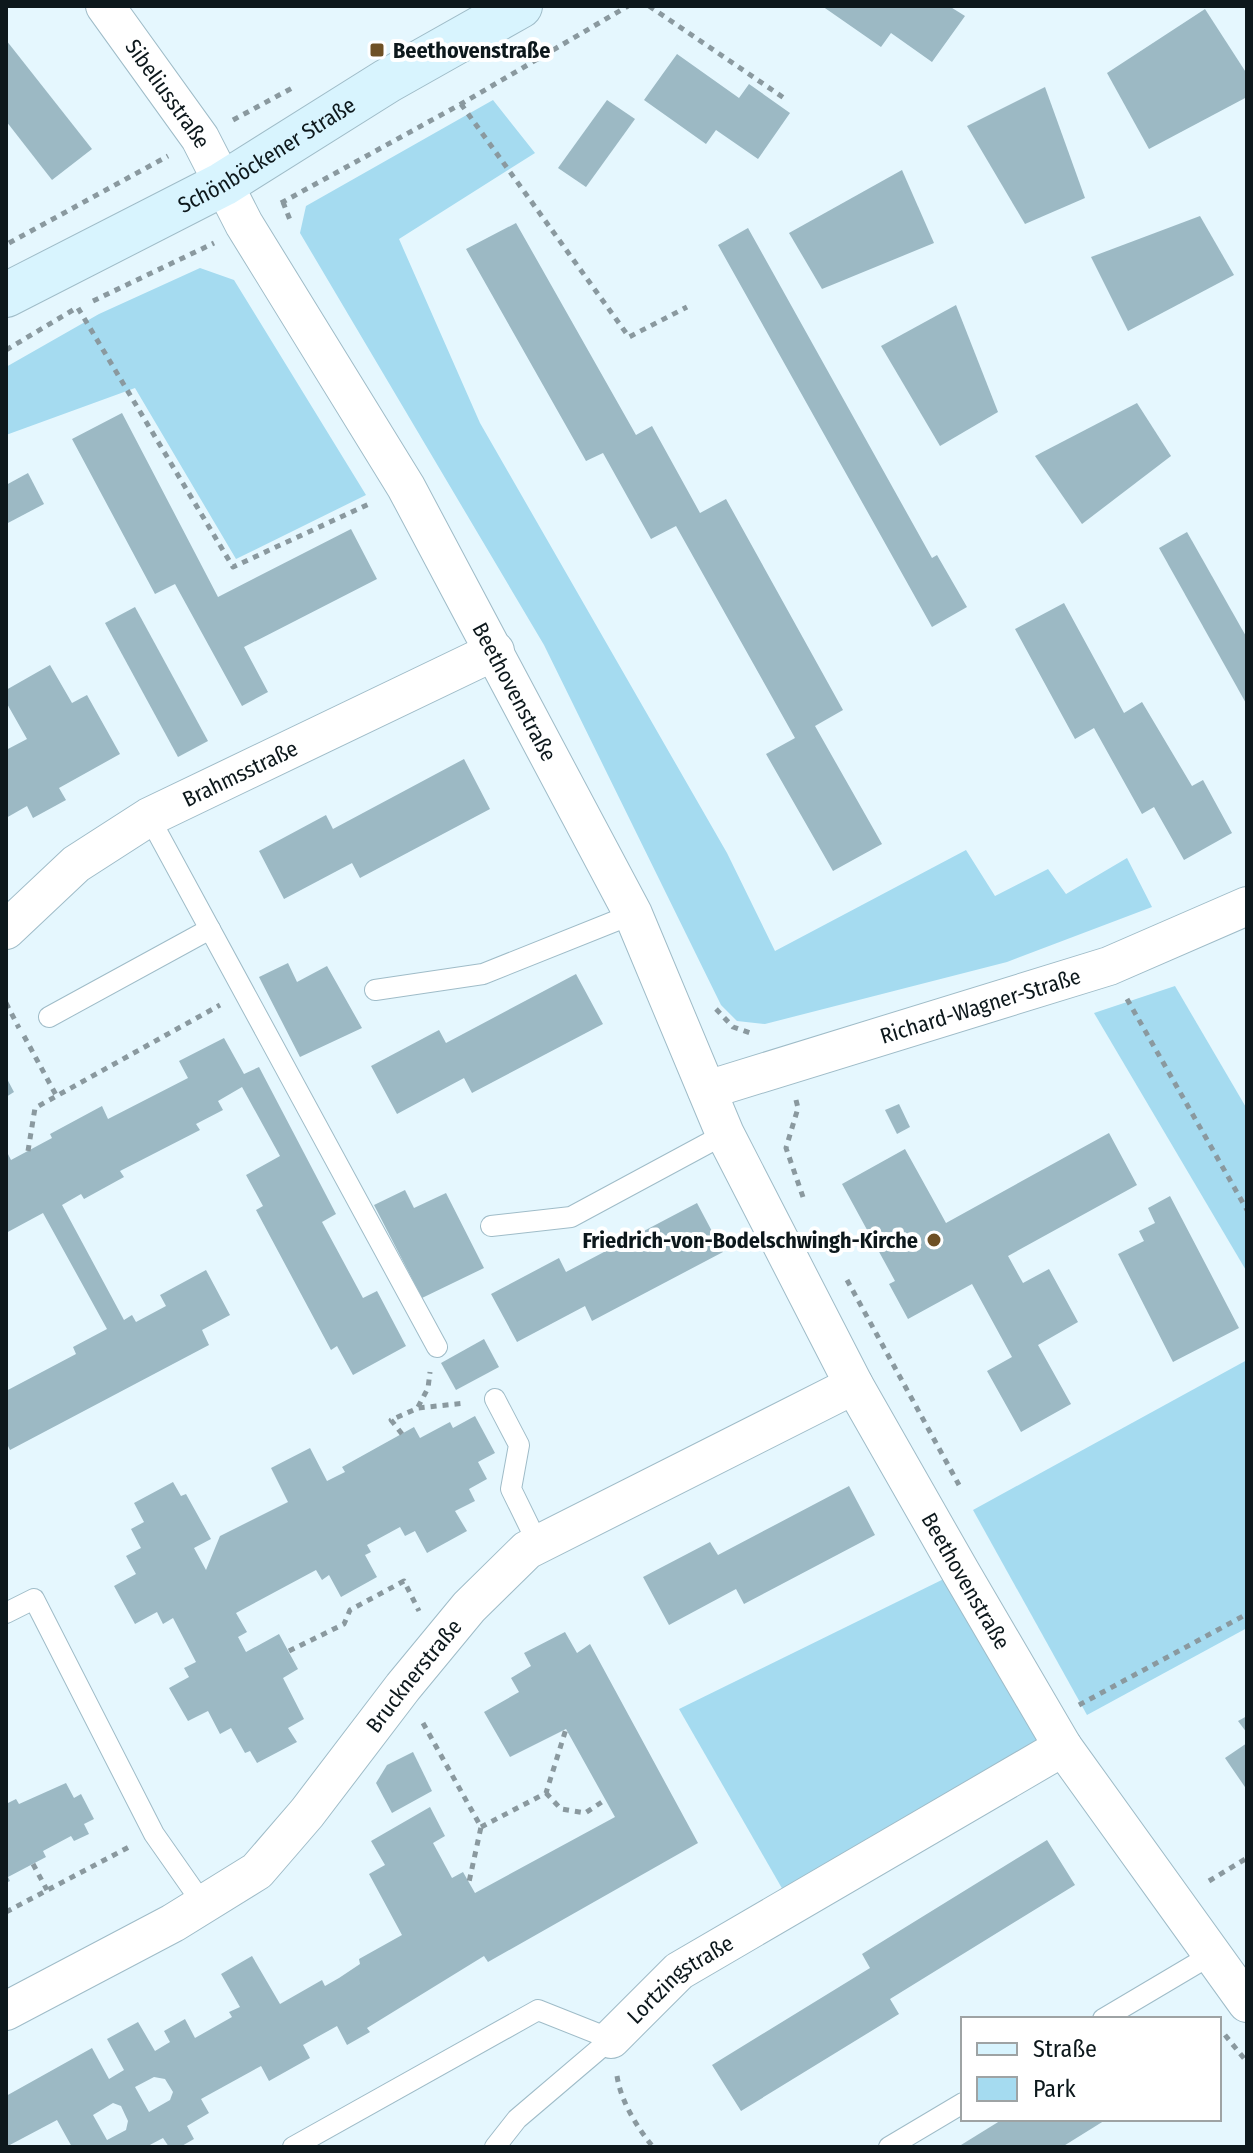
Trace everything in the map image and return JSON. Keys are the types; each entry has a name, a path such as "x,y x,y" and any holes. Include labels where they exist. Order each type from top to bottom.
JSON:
{"main road":[{"name":"Schönböckener Straße","path":"6,295 223,184 387,81 520,6"}],"street":[{"name":"Sibeliusstraße","path":"105,6 200,138 223,184"},
{"name":"Beethovenstraße","path":"223,184 244,224 406,487 495,651 633,914 725,1134 854,1385 1055,1734 1247,2003"},
{"name":"Brahmsstraße","path":"6,930 76,864 149,817 495,651"},
{"name":"Richard-Wagner-Straße","path":"707,1090 1109,966 1247,906"},
{"name":"Brucknerstraße","path":"6,2011 173,1923 257,1871 307,1813 403,1687 469,1607 527,1550 854,1385"},
{"name":"Lortzingstraße","path":"611,2039 679,1971 1055,1734"}],"lane":[{"path":"149,817 437,1347"},
{"path":"375,990 483,974 633,914"},
{"path":"49,1017 210,929"},
{"path":"491,1226 571,1217 725,1134"},
{"path":"495,1399 519,1445 511,1489 538,1544"},
{"path":"6,1613 34,1599 154,1834 203,1904"},
{"path":"1106,2017 1211,1955"},
{"name":"Lortzingstraße","path":"293,2147 538,2010 611,2039"},
{"path":"495,2147 517,2119 611,2039"},
{"path":"889,2147 961,2104"}],"path":[{"path":"6,350 78,308 214,244 628,6"},
{"path":"649,6 787,100"},
{"path":"461,104 629,337 687,307"},
{"path":"78,308 233,567 406,487"},
{"path":"1109,966 1247,1210"},
{"path":"28,1151 35,1108 244,992"},
{"path":"6,1003 56,1095"},
{"path":"402,1434 391,1420 418,1408 495,1399"},
{"path":"289,1651 344,1624 350,1610 404,1581 419,1611"},
{"path":"1055,1734 1247,1614"},
{"path":"403,1687 481,1827 469,1882"},
{"path":"481,1827 546,1793 566,1729"},
{"path":"546,1793 561,1809 585,1813 605,1800"},
{"path":"6,1912 154,1834"},
{"path":"1209,1881 1247,1858"},
{"path":"33,1864 47,1890"},
{"path":"1221,2028 1247,2062"},
{"path":"611,2039 619,2087 639,2129 653,2147"}],"green space":[{"path":"493,100 535,153 399,239 480,423 727,853 775,951 966,850 995,896 1048,869 1066,894 1127,858 1152,907 1007,962 765,1024 737,1021 721,1005 544,645 300,233 306,206"},
{"path":"200,268 234,280 366,495 236,559 135,388 6,435 6,367 99,314"},
{"path":"1175,986 1247,1109 1247,1272 1094,1013"},
{"path":"1247,1360 1247,1628 1087,1715 973,1510"},
{"path":"960,1571 1063,1747 791,1904 679,1709"}],"building":[{"path":"822,6 949,6 965,16 932,62 891,33 881,47"},
{"path":"1205,9 1247,74 1247,97 1149,149 1107,73"},
{"path":"6,40 92,149 52,180 6,121"},
{"path":"677,54 739,98 749,84 790,113 758,159 716,130 706,144 644,100"},
{"path":"1045,87 1085,198 1025,224 967,126"},
{"path":"607,100 635,119 586,187 558,168"},
{"path":"902,170 934,243 822,289 789,233"},
{"path":"1200,216 1234,275 1128,331 1091,257"},
{"path":"516,223 636,435 652,426 700,513 726,499 843,710 815,726 882,844 833,871 766,754 795,738 676,526 651,539 603,453 586,461 466,249"},
{"path":"748,228 932,558 937,555 967,607 932,627 718,245"},
{"path":"956,305 998,412 940,446 881,346"},
{"path":"1137,403 1171,456 1082,524 1035,456"},
{"path":"122,413 218,597 351,529 377,579 244,647 268,692 242,706 175,584 155,594 72,439"},
{"path":"28,473 44,504 6,524 6,485"},
{"path":"1187,532 1247,638 1247,705 1159,548"},
{"path":"1064,603 1124,713 1142,702 1192,786 1203,780 1232,833 1184,860 1154,807 1142,814 1094,728 1075,739 1015,629"},
{"path":"135,607 208,741 178,757 105,623"},
{"path":"50,665 72,703 87,695 120,754 59,788 66,800 33,818 27,806 6,818 6,750 27,739 6,702 6,690"},
{"path":"464,759 490,809 360,878 352,863 284,899 259,851 326,815 333,829"},
{"path":"288,963 297,982 327,966 362,1028 300,1057 259,977"},
{"path":"576,974 603,1024 472,1093 464,1078 397,1114 371,1066 439,1030 446,1043"},
{"path":"224,1038 244,1074 259,1067 336,1214 322,1222 363,1298 377,1291 406,1346 353,1375 337,1346 331,1350 256,1210 263,1206 246,1175 280,1156 242,1087 218,1101 223,1110 196,1124 200,1130 120,1171 124,1177 84,1199 81,1194 62,1205 124,1320 132,1315 136,1322 166,1306 160,1295 206,1270 230,1315 202,1330 209,1345 10,1450 6,1442 6,1391 76,1354 73,1347 107,1329 43,1213 6,1233 6,1150 11,1160 52,1138 50,1134 102,1106 108,1119 188,1078 179,1061"},
{"path":"6,1077 14,1092 6,1097"},
{"path":"899,1104 910,1127 897,1134 885,1110"},
{"path":"1109,1133 1137,1185 1008,1256 1023,1283 1049,1269 1078,1322 1038,1345 1071,1404 1021,1432 987,1371 1012,1357 972,1284 908,1319 889,1284 895,1281 842,1184 905,1149 946,1223"},
{"path":"405,1190 414,1208 446,1193 484,1268 422,1298 374,1205"},
{"path":"1170,1196 1239,1328 1173,1362 1118,1254 1144,1241 1139,1231 1155,1223 1148,1208"},
{"path":"697,1203 723,1252 592,1321 585,1306 517,1342 491,1294 559,1258 566,1272"},
{"path":"484,1339 499,1367 456,1390 441,1363"},
{"path":"475,1416 495,1453 478,1462 487,1479 469,1489 475,1501 455,1511 467,1531 427,1553 415,1531 405,1536 400,1527 367,1545 371,1552 365,1555 377,1577 341,1597 329,1575 322,1580 316,1570 236,1613 247,1632 238,1637 246,1652 279,1634 298,1669 283,1678 304,1719 288,1728 297,1742 257,1763 250,1751 245,1753 231,1728 220,1734 208,1711 188,1721 169,1688 189,1677 184,1668 196,1662 173,1618 163,1624 157,1612 135,1624 114,1586 136,1574 126,1556 141,1548 131,1529 144,1522 134,1503 173,1482 181,1496 186,1494 211,1539 194,1548 206,1570 220,1536 288,1502 271,1468 310,1448 327,1481 345,1472 342,1467 414,1427 420,1438 450,1422 453,1428"},
{"path":"849,1486 875,1535 744,1604 736,1589 669,1625 643,1577 710,1542 718,1555"},
{"path":"565,1632 577,1653 590,1644 698,1843 488,1962 484,1956 367,2028 370,2032 347,2045 337,2026 303,2045 310,2058 269,2081 261,2066 201,2099 209,2113 187,2126 194,2139 180,2147 169,2147 163,2138 146,2147 72,2147 57,2120 6,2147 6,2096 92,2048 109,2079 124,2070 107,2039 138,2022 155,2051 170,2042 164,2031 185,2019 195,2038 232,2017 229,2012 240,2007 221,1974 252,1956 280,2004 322,1980 325,1986 360,1964 359,1959 402,1935 369,1874 385,1865 371,1841 430,1807 445,1836 433,1843 452,1878 463,1872 475,1893 615,1817 566,1729 510,1757 484,1712 519,1692 511,1678 531,1666 524,1653","holes":["154,2077 165,2079 173,2092 170,2100 149,2112 135,2087","113,2103 121,2106 128,2121 126,2130 107,2140 93,2115"]},
{"path":"1247,1716 1247,1733 1238,1721"},
{"path":"1247,1743 1247,1790 1225,1758"},
{"path":"413,1752 432,1791 392,1813 376,1783 387,1765"},
{"path":"66,1783 74,1798 81,1794 94,1819 84,1824 89,1834 74,1841 71,1836 43,1851 46,1857 8,1877 10,1881 6,1883 6,1804 16,1799 19,1804"},
{"path":"1047,1840 1075,1885 890,1999 899,2014 741,2111 712,2065 870,1968 862,1954"},
{"path":"1000,2121 1104,2121 1062,2147 961,2145"}],"place":[{"name":"Beethovenstraße","path":"377,50"},
{"name":"Friedrich-von-Bodelschwingh-Kirche","path":"934,1240"}]}
